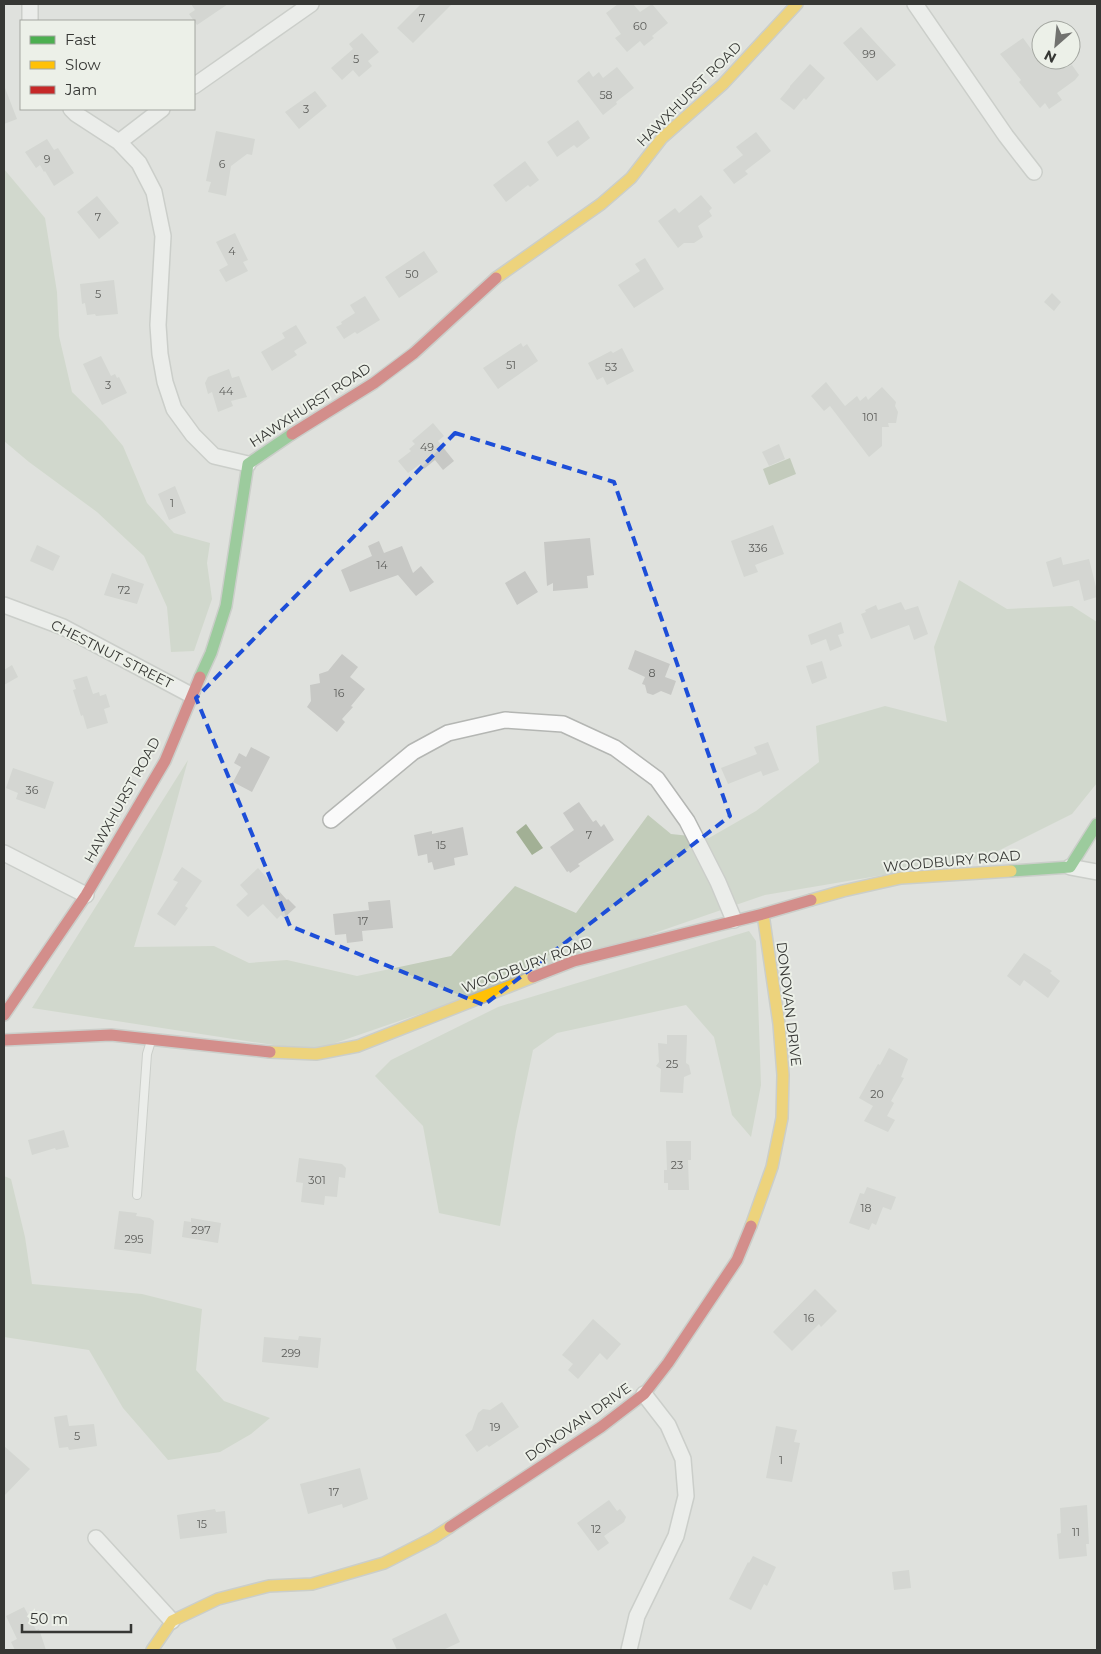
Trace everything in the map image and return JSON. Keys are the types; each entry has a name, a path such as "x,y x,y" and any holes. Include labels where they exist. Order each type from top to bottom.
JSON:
{"street":[{"path":"30,4 30,20"},
{"path":"195,85 311,4"},
{"name":"HAWXHURST ROAD","path":"4,1015 86,895 165,761 191,696 211,653 226,606 248,464 381,378 421,347 497,277 601,204 631,178 662,138 723,84 797,4"},
{"path":"916,4 1006,136 1034,172"},
{"path":"73,110 118,142 139,163 154,192 163,236 158,325 160,354 165,382 174,409 192,435 214,456 248,464"},
{"path":"118,142 161,110"},
{"name":"CHESTNUT STREET","path":"4,605 64,627 191,696"},
{"path":"331,820 413,752 448,733 505,720 563,724 615,748 658,779 688,821 718,882 734,920"},
{"path":"1097,824 1070,867 1097,872"},
{"path":"4,853 86,895"},
{"name":"WOODBURY ROAD","path":"4,1040 111,1035 257,1052 316,1054 358,1046 574,961 763,914 843,890 901,878 1070,867"},
{"name":"DONOVAN DRIVE","path":"172,1621 225,1597 269,1586 312,1584 384,1563 433,1538 601,1427 644,1394 668,1363 737,1260 758,1210 772,1167 782,1118 783,1075 780,1024 763,914"},
{"path":"629,1650 638,1616 676,1536 686,1496 682,1459 668,1425 644,1394"},
{"path":"96,1538 172,1621 152,1650"}],"lane":[{"path":"137,1195 146,1062 151,1039"}],"highlighted area":[{"path":"455,433 614,482 730,816 484,1005 290,926 196,698"}],"shaded area":[{"path":"4,169 45,218 57,292 59,336 72,392 102,421 123,446 147,503 174,533 210,543 207,563 212,599 194,651 171,652 167,607 144,556 97,512 29,462 4,441"},
{"path":"790,458 796,474 769,485 763,469"},
{"path":"959,580 1007,609 1072,606 1097,622 1097,783 1072,814 984,858 765,895 312,1051 32,1008 188,760 134,947 214,946 249,963 287,960 357,976 451,956 515,886 576,913 648,815 671,834 709,838 756,811 819,762 816,726 885,706 947,722 934,647"},
{"path":"526,824 543,848 532,855 516,832"},
{"path":"749,931 756,941 761,1085 751,1137 732,1115 714,1037 686,1005 557,1033 533,1050 516,1131 500,1226 439,1213 423,1126 375,1076 391,1060 498,1007"},
{"path":"4,1176 11,1179 25,1237 32,1284 142,1294 202,1309 196,1370 224,1401 270,1418 251,1434 220,1452 168,1460 123,1408 89,1350 4,1337"}],"building":[{"path":"191,4 228,4 197,25 189,14 195,10"},
{"path":"421,4 452,4 413,43 397,28"},
{"path":"618,4 633,4 640,12 652,4 668,23 652,36 654,38 644,46 640,41 627,52 615,38 621,34 606,13"},
{"path":"861,27 896,65 877,81 843,43"},
{"path":"362,33 379,52 368,61 372,66 359,77 353,70 342,80 331,68 353,49 349,44"},
{"path":"1023,38 1031,49 1031,70 1076,70 1079,75 1057,93 1062,100 1049,109 1045,103 1040,108 1000,54"},
{"path":"810,64 825,78 806,100 804,98 794,110 780,99"},
{"path":"617,67 634,88 603,115 577,81 589,71 593,77 599,72 603,78"},
{"path":"4,88 17,119 4,124"},
{"path":"315,91 327,106 299,129 285,112"},
{"path":"578,120 590,138 577,148 574,145 557,157 547,142"},
{"path":"216,131 255,139 252,155 247,154 231,166 226,196 208,192 211,182 206,181"},
{"path":"756,132 771,151 745,171 748,174 734,184 723,170 743,155 736,147"},
{"path":"47,139 54,150 58,148 74,173 54,186 40,165 36,168 25,152"},
{"path":"525,161 539,180 530,187 528,185 506,202 493,185"},
{"path":"701,195 712,208 709,211 712,216 698,226 703,237 694,243 684,243 678,248 658,221 675,208 679,213"},
{"path":"97,196 119,223 99,239 77,212"},
{"path":"235,233 248,260 243,262 248,271 226,282 219,270 228,265 216,242"},
{"path":"424,251 438,272 399,298 385,277"},
{"path":"645,258 664,289 634,308 618,285 640,271 635,264"},
{"path":"114,280 118,314 87,315 85,303 82,304 80,284"},
{"path":"1052,293 1061,302 1054,311 1044,302"},
{"path":"365,296 380,320 357,334 355,332 344,339 336,327 355,313 350,305"},
{"path":"296,325 307,343 294,351 297,355 272,371 261,352 285,338 282,333"},
{"path":"521,343 523,347 527,344 538,361 498,389 483,368"},
{"path":"622,348 634,371 607,385 603,377 597,380 588,363 611,351 613,353"},
{"path":"101,356 111,376 115,374 117,378 119,377 127,393 102,405 83,364"},
{"path":"229,369 232,378 239,376 247,397 231,401 233,406 218,412 212,392 208,394 205,383 208,377"},
{"path":"826,382 845,406 857,396 860,401 866,396 868,400 882,387 896,402 895,406 898,412 896,423 888,423 889,427 882,427 882,446 869,457 830,406 824,411 811,396"},
{"path":"433,423 444,436 438,441 454,461 443,470 435,460 424,469 420,464 408,473 398,461 411,451 409,449 415,444 412,441"},
{"path":"779,444 785,459 769,466 762,452"},
{"path":"175,486 186,513 169,520 158,494"},
{"path":"773,525 784,554 755,565 758,572 744,577 731,541"},
{"path":"590,538 594,575 587,576 588,588 553,591 553,583 547,586 544,542"},
{"path":"379,541 384,553 402,546 413,573 421,566 434,582 416,596 398,575 350,592 341,570 372,556 368,546"},
{"path":"37,545 60,556 53,571 30,561"},
{"path":"1061,557 1063,565 1089,559 1097,597 1084,601 1079,580 1053,587 1046,562"},
{"path":"525,571 538,592 517,605 505,583"},
{"path":"112,573 144,584 137,604 104,595"},
{"path":"901,602 905,610 918,606 928,634 914,640 909,625 871,639 861,614 876,605 878,610"},
{"path":"841,622 844,633 838,635 842,646 830,651 826,639 811,645 808,635"},
{"path":"635,650 670,664 665,677 676,681 671,695 661,691 653,695 647,693 645,685 642,684 645,677 628,669"},
{"path":"342,654 358,667 350,677 365,689 342,719 345,722 337,732 307,707 311,701 310,685 320,683 319,674 328,671"},
{"path":"822,661 827,678 812,684 806,666"},
{"path":"12,665 18,677 4,685 4,670"},
{"path":"87,676 93,694 99,692 100,696 106,694 110,707 104,709 108,723 87,729 73,690 76,689 73,680"},
{"path":"768,742 779,770 763,776 761,771 728,784 721,768 757,754 754,747"},
{"path":"251,747 270,757 252,792 233,782 241,767 234,763 239,753 246,757"},
{"path":"13,768 54,782 45,809 16,799 18,793 6,788"},
{"path":"579,802 593,822 596,820 601,827 604,824 614,840 578,864 580,866 570,873 569,871 567,872 550,847 574,830 563,813"},
{"path":"463,827 468,855 454,858 455,865 434,870 432,862 428,863 427,854 418,856 414,835 432,831 432,834"},
{"path":"182,867 202,881 185,906 188,908 175,926 157,914 178,882 173,880"},
{"path":"258,868 287,900 296,907 284,918 281,915 277,919 263,904 248,917 236,905 248,894 240,885"},
{"path":"390,900 393,928 362,931 363,941 347,943 346,934 335,935 333,914 369,910 368,902"},
{"path":"1024,953 1052,971 1050,973 1060,981 1048,998 1024,980 1020,986 1007,976"},
{"path":"667,1035 687,1035 686,1063 689,1065 691,1074 684,1077 683,1093 660,1092 661,1069 656,1066 659,1062 658,1043 667,1044"},
{"path":"889,1048 908,1059 901,1077 904,1078 891,1101 894,1103 887,1116 895,1120 888,1132 864,1121 873,1106 859,1098"},
{"path":"64,1130 69,1147 56,1150 55,1148 32,1155 28,1140"},
{"path":"666,1141 691,1141 691,1160 688,1160 689,1190 668,1190 668,1183 664,1183 664,1170 667,1170"},
{"path":"299,1158 342,1164 346,1168 345,1178 339,1177 337,1197 325,1196 324,1205 301,1202 303,1183 296,1182"},
{"path":"867,1187 896,1197 891,1210 883,1207 876,1225 872,1223 869,1230 849,1223 860,1193 864,1194"},
{"path":"119,1211 137,1213 136,1216 150,1218 154,1221 151,1254 114,1249"},
{"path":"191,1218 221,1223 218,1243 182,1237 184,1221 191,1222"},
{"path":"815,1289 837,1311 821,1327 819,1324 792,1351 773,1332"},
{"path":"593,1319 621,1344 607,1360 600,1353 578,1379 568,1370 573,1364 562,1355"},
{"path":"299,1336 321,1338 318,1368 262,1362 264,1337 298,1340"},
{"path":"502,1402 519,1427 489,1447 487,1445 477,1452 465,1435 472,1430 478,1413 483,1409 490,1410"},
{"path":"67,1415 69,1426 94,1424 97,1446 69,1450 68,1447 59,1448 54,1417"},
{"path":"776,1426 797,1430 794,1442 800,1443 792,1482 766,1478"},
{"path":"4,1446 30,1469 4,1496"},
{"path":"360,1468 368,1499 343,1508 342,1504 308,1514 300,1484"},
{"path":"609,1500 617,1511 620,1509 626,1517 624,1522 604,1536 609,1543 598,1551 577,1523"},
{"path":"1087,1505 1089,1544 1086,1544 1087,1556 1059,1559 1057,1534 1061,1533 1060,1508"},
{"path":"215,1509 216,1512 225,1511 227,1533 180,1539 177,1515"},
{"path":"753,1556 776,1567 767,1586 764,1584 751,1610 729,1599"},
{"path":"909,1570 911,1588 894,1590 892,1572"},
{"path":"24,1607 36,1630 39,1629 46,1650 15,1650 11,1642 17,1639 6,1616"},
{"path":"446,1613 460,1642 443,1650 397,1650 392,1639"}],"traffic: fast":[{"path":"200,677 211,653 226,606 248,464 292,434"},
{"path":"1011,871 1070,867 1097,824"}],"traffic: slow":[{"path":"496,278 601,204 631,178 662,138 723,84 797,4"},
{"path":"811,900 901,878 1011,871"},
{"path":"751,1226 772,1167 782,1118 783,1075 779,1024 763,914"},
{"path":"270,1052 316,1054 358,1046 533,977"},
{"path":"152,1650 172,1621 218,1599 269,1586 312,1584 384,1563 433,1538 450,1527"}],"traffic: jam":[{"path":"292,434 374,383 414,353 496,278"},
{"path":"4,1015 86,895 165,761 200,677"},
{"path":"533,977 574,961 763,914 811,900"},
{"path":"4,1040 111,1035 270,1052"},
{"path":"450,1527 601,1427 644,1394 668,1363 737,1260 751,1226"}]}
